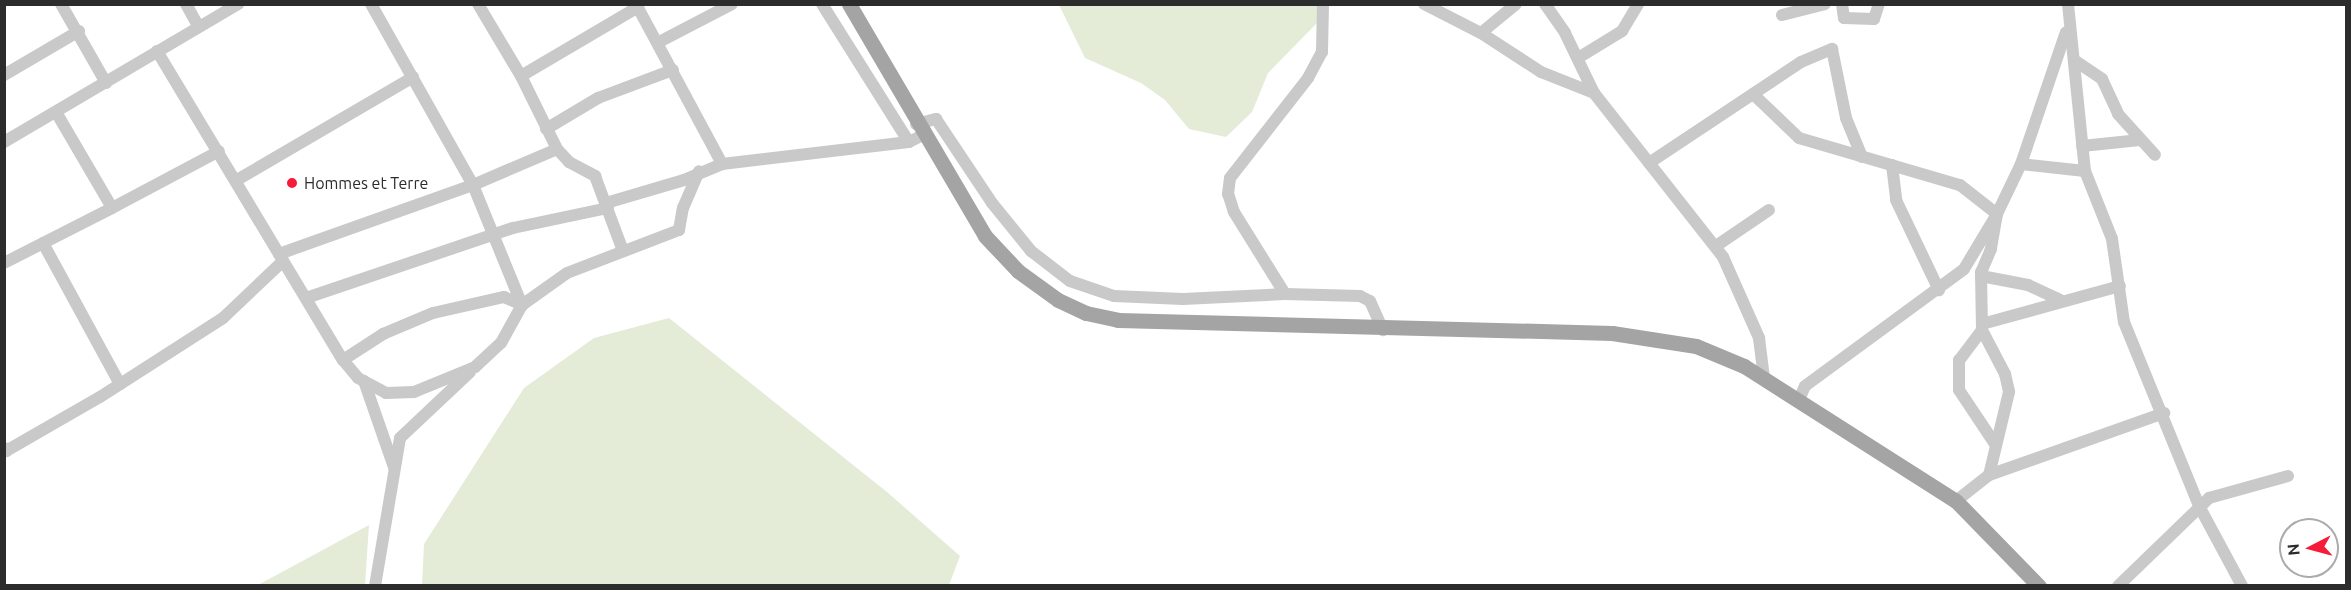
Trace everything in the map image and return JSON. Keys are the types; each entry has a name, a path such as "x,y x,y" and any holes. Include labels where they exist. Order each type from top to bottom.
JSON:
{"main road":[{"path":"849,4 916,134 996,250 1037,286 1086,313 1168,323 1635,335 1720,354 1764,378 1956,501 2039,585"}],"street":[{"path":"186,4 199,27"},
{"path":"4,142 238,4"},
{"path":"371,4 473,185 495,234 522,305"},
{"path":"478,4 521,76 557,149 569,162 595,176 623,251"},
{"path":"659,42 732,4"},
{"path":"822,4 916,134"},
{"path":"1285,294 1234,212 1228,194 1230,178 1308,78 1322,52 1323,4"},
{"path":"1424,4 1481,33 1541,72 1594,93"},
{"path":"1481,33 1516,4"},
{"path":"1545,4 1578,58 1594,93 1716,246 1759,338 1764,378"},
{"path":"1578,58 1622,31 1638,4"},
{"path":"1782,15 1824,4"},
{"path":"1842,4 1844,18 1874,19 1879,4"},
{"path":"2068,4 2085,171 2112,239 2124,322 2164,413 2199,506 2242,585"},
{"path":"1799,400 1805,386 1939,290 1964,269 1997,214 2021,164 2065,44 2068,4"},
{"path":"65,6 106,83"},
{"path":"521,76 637,6 659,42 722,164"},
{"path":"4,75 79,31"},
{"path":"1649,164 1801,62 1832,49 1846,118 1862,157"},
{"path":"157,51 237,180 343,360 364,381 386,393 414,392 475,367"},
{"path":"2074,60 2102,78 2118,114 2155,155"},
{"path":"546,129 598,98 673,70"},
{"path":"237,180 413,77"},
{"path":"1753,94 1799,138 1960,184 1997,214"},
{"path":"56,112 112,208"},
{"path":"306,298 495,234 607,206 684,180 699,171 722,164 916,134 936,119 992,203 1031,251 1070,281 1114,296 1183,299 1285,294 1360,296 1370,301 1383,330"},
{"path":"2082,146 2140,140"},
{"path":"5,451 120,384 223,318 281,257 473,185 557,149"},
{"path":"4,263 219,151"},
{"path":"2021,164 2085,171"},
{"path":"1892,165 1896,200 1939,290"},
{"path":"374,582 400,438 501,343 522,305 567,273 679,230 683,208 699,171"},
{"path":"1716,246 1768,210"},
{"path":"1989,474 2009,392 2005,374 1982,327 1981,276 1991,249 1997,214"},
{"path":"43,243 120,384"},
{"path":"1981,276 2028,285 2060,300"},
{"path":"1995,444 1959,390 1959,360 1982,327 2060,300 2120,286"},
{"path":"343,360 383,334 433,313 504,297 522,305"},
{"path":"364,381 395,468"},
{"path":"1956,501 1989,474 2164,413"},
{"path":"2118,585 2209,498 2288,476"}],"green space":[{"path":"1059,5 1317,5 1317,23 1268,73 1252,112 1226,137 1189,129 1165,100 1141,83 1085,58"},
{"path":"669,318 887,492 960,556 949,585 422,585 424,544 524,388 594,338"},
{"path":"369,525 365,585 258,585"}],"place":[{"name":"Hommes et Terre","path":"292,183"}]}
